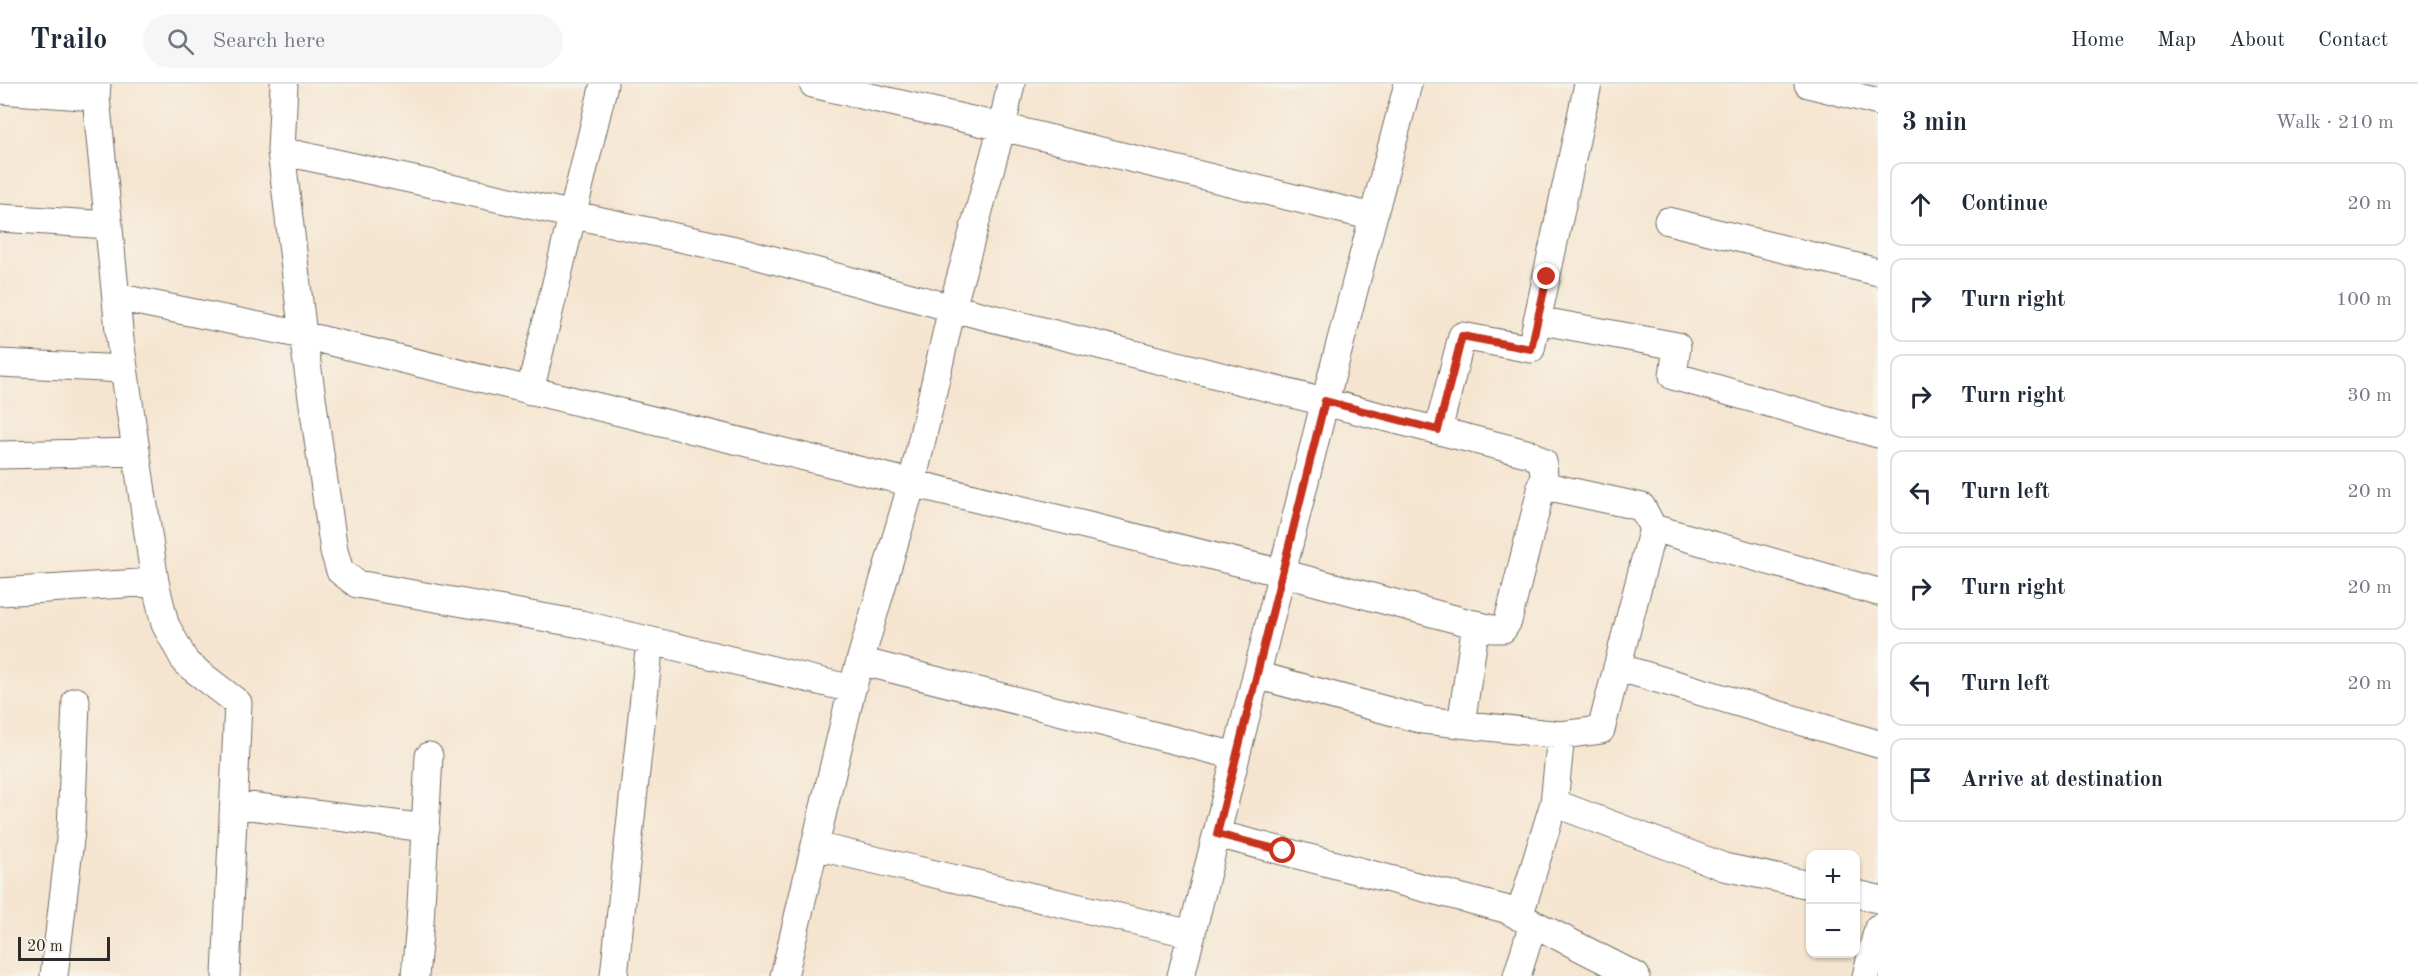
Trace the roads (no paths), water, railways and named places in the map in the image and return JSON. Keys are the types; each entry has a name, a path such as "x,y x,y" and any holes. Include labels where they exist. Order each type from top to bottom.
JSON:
{"street":[{"path":"284,84 281,151 303,335 334,551 340,571 357,584 581,624 852,689"},
{"path":"530,391 604,84"},
{"path":"813,84 1002,127 1373,217"},
{"path":"784,976 852,689 912,483 952,308 1002,127 1011,84"},
{"path":"1181,976 1325,401 1408,84"},
{"path":"1438,430 1462,336 1531,349 1588,84"},
{"path":"1808,84 1878,102"},
{"path":"0,90 97,91 124,369 155,582 165,624 186,663 238,704 226,976"},
{"path":"116,297 303,335 1282,573 1492,629 1503,629 1509,621 1544,478 1543,462 1530,454 952,308 744,252 281,151"},
{"path":"0,218 109,225"},
{"path":"1668,221 1878,272"},
{"path":"1537,320 1677,346 1673,376 1878,434"},
{"path":"0,363 124,369"},
{"path":"0,455 136,452"},
{"path":"1257,675 1424,720 1561,735 1600,730 1653,528 1642,507 1541,485"},
{"path":"1653,528 1878,592"},
{"path":"0,591 155,582"},
{"path":"1461,724 1476,624"},
{"path":"614,976 650,641"},
{"path":"860,661 1236,756"},
{"path":"1617,667 1878,744"},
{"path":"54,976 71,831 76,701"},
{"path":"1518,976 1526,920 1554,803 1561,735"},
{"path":"415,976 429,756"},
{"path":"1554,803 1724,867 1806,884"},
{"path":"234,804 426,828"},
{"path":"1217,834 1504,909 1636,976"},
{"path":"815,846 1192,934"},
{"path":"1860,895 1878,899"},
{"path":"1866,976 1878,928"}]}
